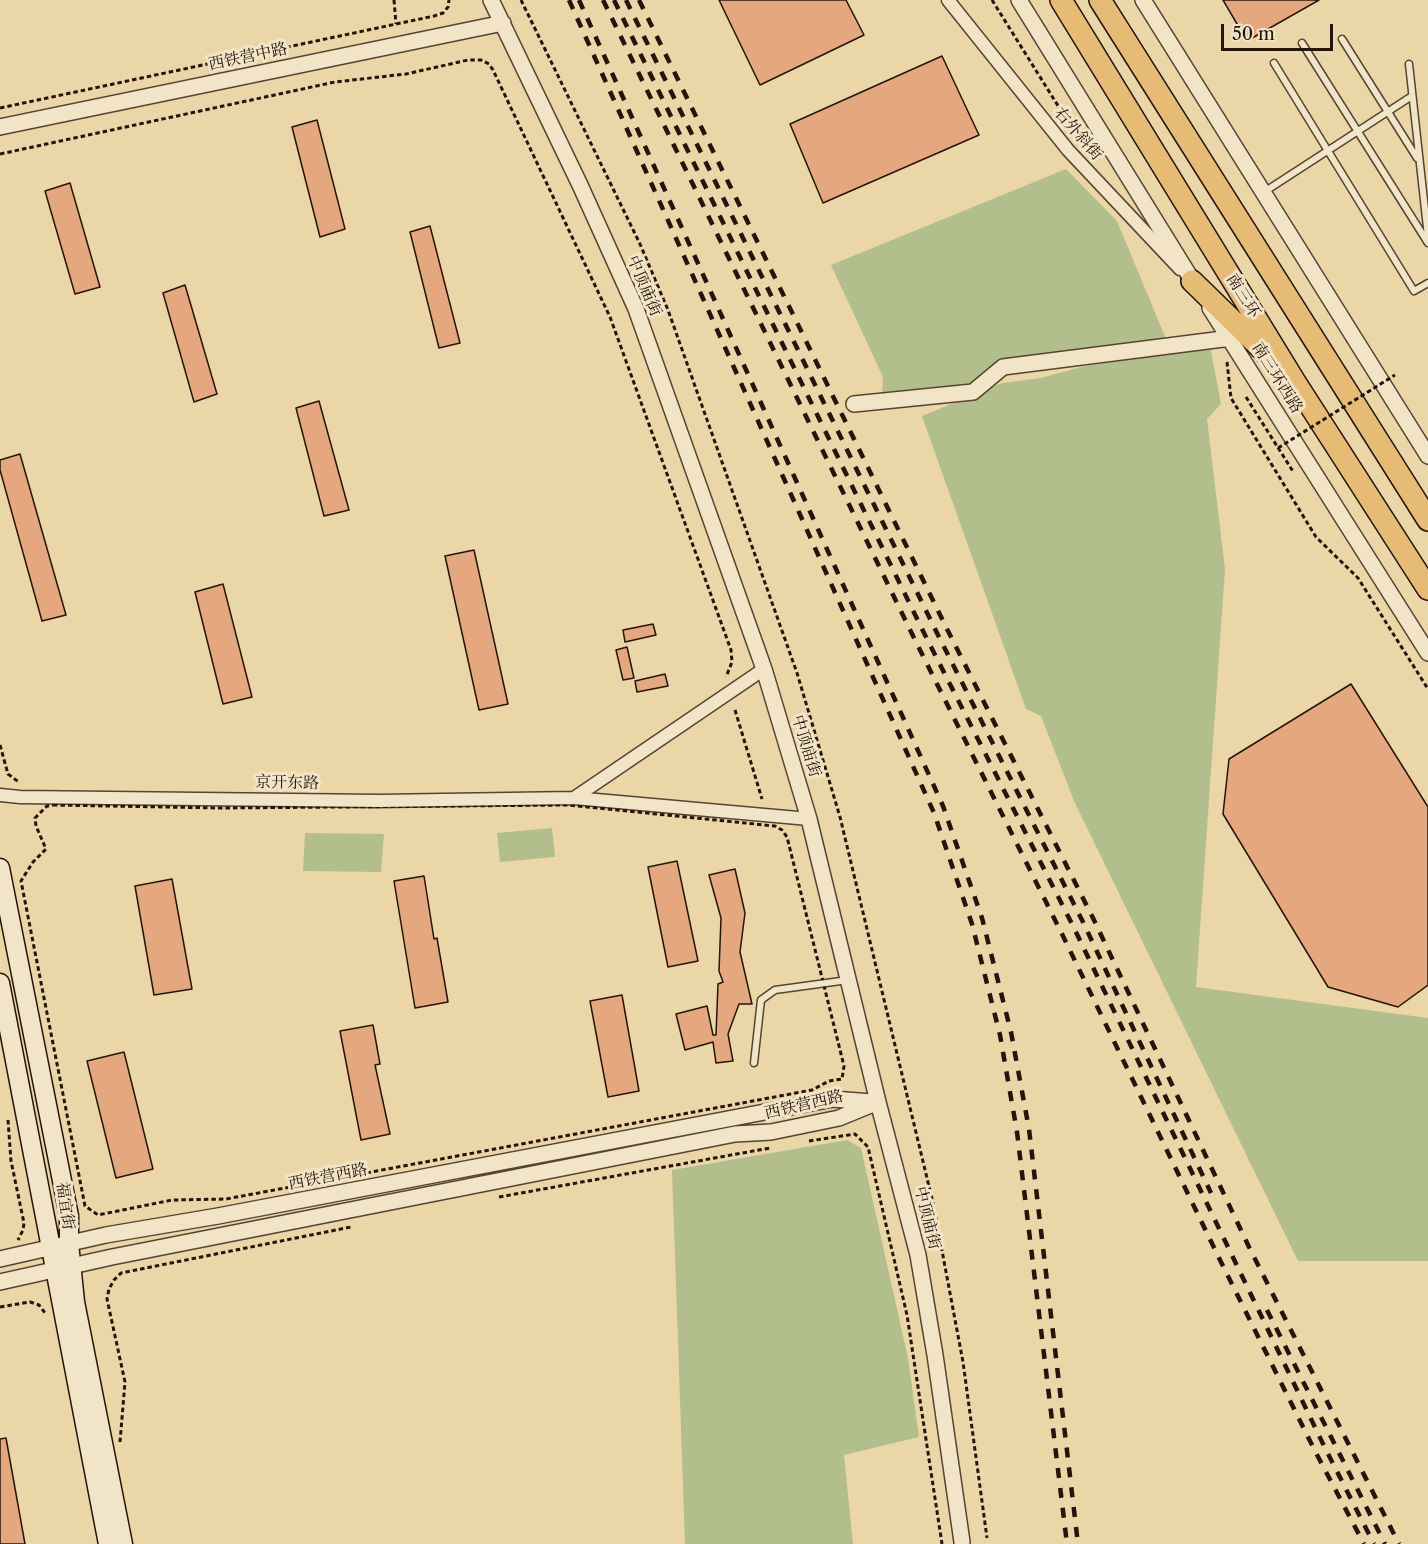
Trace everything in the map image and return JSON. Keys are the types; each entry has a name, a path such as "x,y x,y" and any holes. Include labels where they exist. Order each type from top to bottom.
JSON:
{"highway":[{"name":"南三环","path":"1061,0 1295,382 1428,589"},
{"path":"1100,0 1428,520"},
{"path":"1108,0 1118,28"},
{"path":"1192,281 1295,382"}],"main road":[{"name":"福宜街","path":"0,868 69,1216 69,1243 63,1268 108,1544"},
{"name":"福宜街","path":"0,983 50,1248 63,1268 75,1302 123,1544"}],"street":[{"name":"中顶庙街","path":"491,0 636,309 764,669 809,819 918,1255 935,1354 962,1542"},
{"name":"右外斜街","path":"948,0 1068,150 1192,281"},
{"name":"南三环西路","path":"1018,0 1192,281 1224,339 1428,653"},
{"path":"1143,0 1428,456"},
{"name":"西铁营中路","path":"0,127 503,23"},
{"path":"854,404 973,392 1003,368 1224,339"},
{"path":"574,798 764,669"},
{"name":"京开东路","path":"0,795 380,801 574,798"},
{"path":"574,798 809,819"},
{"name":"西铁营西路","path":"0,1259 106,1235 218,1216 833,1099 878,1102"},
{"name":"西铁营西路","path":"0,1282 723,1137 771,1132 839,1118 878,1102"}],"lane":[{"path":"1342,39 1419,161"},
{"path":"1302,43 1428,243"},
{"path":"1274,63 1414,291 1428,283"},
{"path":"1409,64 1428,237"},
{"path":"1264,193 1412,96"},
{"path":"754,1063 761,1000 775,990 849,980"}],"path":[{"path":"394,0 396,24"},
{"path":"0,108 443,14 448,7 449,0"},
{"path":"992,0 1084,148"},
{"path":"0,154 335,82 406,74 468,60 481,60 489,64 494,70 610,317 731,650 732,662 725,680"},
{"path":"1224,339 1232,398 1316,537 1358,578 1428,689"},
{"path":"1278,448 1395,375"},
{"path":"1246,397 1294,473"},
{"path":"735,710 762,799"},
{"path":"0,745 8,774 17,782 27,786"},
{"path":"93,1221 98,1215 172,1200 226,1199 812,1090 842,1079 844,1066 787,837 775,826 567,805 221,808 47,806 35,818 46,849 33,862 21,881 85,1206 98,1215"},
{"path":"6,1109 11,1161 24,1223 21,1237 16,1242"},
{"path":"800,1143 855,1134 868,1147 907,1315 942,1544"},
{"path":"491,1199 777,1147"},
{"path":"120,1444 124,1382 107,1299 111,1285 121,1273 352,1226"},
{"path":"106,1282 111,1285"},
{"path":"0,1307 30,1302 39,1305 45,1311 48,1320"}],"green space":[{"path":"1066,169 1117,221 1166,339 1006,360 969,387 882,396 883,377 831,265"},
{"path":"1210,346 1221,404 1207,419 1225,569 1196,987 1428,1018 1428,1261 1298,1261 1074,801 1041,716 1026,709 922,416 1002,383 1041,378 1081,367"},
{"path":"552,828 555,857 500,862 497,833"},
{"path":"305,833 384,834 381,872 303,871"},
{"path":"847,1140 861,1148 908,1358 919,1437 844,1455 853,1544 685,1544 672,1170"}],"building":[{"path":"719,0 846,0 864,35 760,85"},
{"path":"1223,0 1319,0 1247,41"},
{"path":"942,56 979,135 823,203 790,124"},
{"path":"317,120 345,229 320,237 292,127"},
{"path":"70,183 100,287 75,294 45,191"},
{"path":"430,226 460,343 439,348 410,232"},
{"path":"185,285 217,394 194,402 163,293"},
{"path":"319,401 349,510 324,516 296,408"},
{"path":"20,454 66,615 42,621 0,470 0,460"},
{"path":"474,550 508,704 479,710 445,556"},
{"path":"223,584 252,697 223,704 195,592"},
{"path":"653,624 656,635 625,642 623,630"},
{"path":"627,647 634,678 623,680 616,650"},
{"path":"665,674 668,686 637,692 635,681"},
{"path":"1351,684 1428,807 1428,985 1398,1007 1328,987 1223,814 1229,759"},
{"path":"677,861 698,961 668,967 648,867"},
{"path":"735,869 745,913 740,952 752,1004 739,1004 728,1034 733,1061 716,1063 713,1042 685,1050 676,1014 707,1006 713,1035 716,1035 718,984 723,982 719,971 721,918 709,875"},
{"path":"424,876 434,939 437,938 448,1002 415,1008 394,881"},
{"path":"172,879 192,989 154,995 135,886"},
{"path":"622,995 639,1091 608,1097 590,1001"},
{"path":"373,1025 380,1064 375,1065 390,1134 361,1140 340,1031"},
{"path":"124,1052 153,1169 116,1178 87,1061"},
{"path":"6,1438 25,1544 0,1544 0,1439"}],"railway":[{"path":"569,0 934,813 972,924 1000,1035 1017,1132 1067,1544"},
{"path":"579,0 943,806 982,918 1011,1032 1029,1129 1078,1544"},
{"path":"603,0 1219,1258 1364,1544"},
{"path":"614,0 927,639 1073,926 1325,1448 1374,1544"},
{"path":"626,0 937,633 1083,922 1211,1193"},
{"path":"639,0 947,629 1093,918 1249,1247 1399,1544"},
{"path":"1267,1310 1385,1544"}]}
